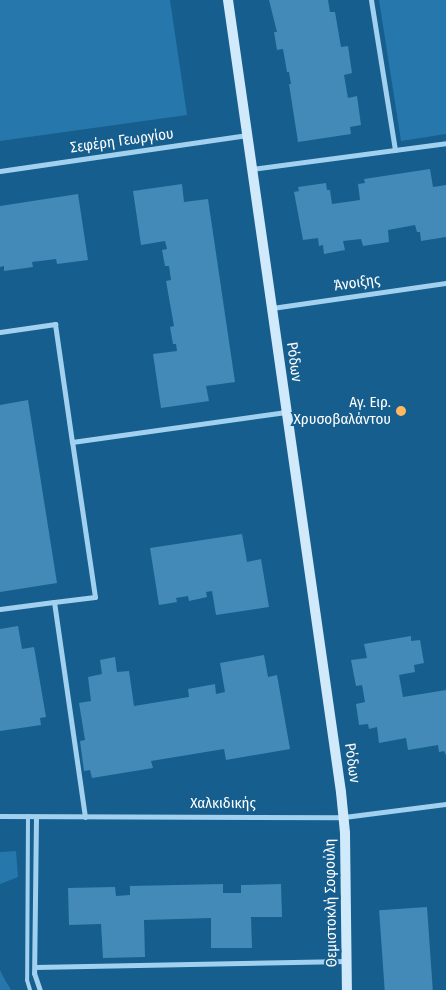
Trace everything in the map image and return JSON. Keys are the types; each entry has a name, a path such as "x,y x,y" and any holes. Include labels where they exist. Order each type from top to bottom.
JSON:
{"street":[{"name":"Ρόδων","path":"228,0 344,817"},
{"path":"371,0 394,150"},
{"name":"Σεφέρη Γεωργίου","path":"0,171 247,135"},
{"path":"252,169 446,143"},
{"name":"Άνοιξης","path":"272,308 446,283"},
{"path":"0,332 55,324 95,597 0,609"},
{"path":"72,442 286,412"},
{"path":"54,602 86,817"},
{"name":"Χαλκιδικής","path":"0,816 344,817 446,804"},
{"path":"36,817 34,973 40,990"},
{"name":"Θεμιστοκλή Σοφούλη","path":"344,817 347,990"},
{"path":"35,967 347,961"}],"lane":[{"path":"28,816 27,980 30,990"}],"shaded area":[{"path":"0,0 170,0 187,115 0,141"},
{"path":"379,0 446,0 446,134 401,141"},
{"path":"16,851 18,877 0,884 0,852"},
{"path":"0,970 5,980 11,990 0,990"}],"building":[{"path":"269,0 328,0 330,12 335,12 341,47 348,46 352,73 344,75 348,98 357,96 361,125 350,127 351,134 298,142 289,84 291,84 289,72 287,72 283,49 277,50 274,32 277,32"},
{"path":"430,169 433,187 446,185 446,237 421,241 420,232 417,232 415,225 388,230 389,242 363,246 361,239 343,241 345,250 324,254 323,245 319,246 318,238 303,240 294,192 299,191 298,187 326,183 327,190 330,190 332,204 360,200 358,184 365,183 364,179"},
{"path":"182,184 184,202 208,199 235,382 206,386 209,401 161,408 153,354 177,351 176,344 173,344 170,327 174,326 166,281 171,280 169,266 165,266 162,250 167,249 165,241 141,245 133,191"},
{"path":"78,194 88,260 57,264 56,259 32,262 33,267 4,271 4,266 0,267 0,206"},
{"path":"28,400 57,583 0,592 0,405"},
{"path":"242,534 247,562 261,559 269,607 216,615 212,591 206,592 207,597 189,601 188,596 176,598 177,602 159,605 150,548"},
{"path":"18,626 22,649 34,647 46,717 40,718 41,725 0,731 0,629"},
{"path":"411,636 411,641 420,640 424,663 414,665 415,672 399,675 403,697 446,690 446,755 444,751 439,752 438,745 408,750 406,738 379,743 377,727 369,729 368,724 359,725 356,704 365,702 362,685 356,686 351,660 367,658 364,644"},
{"path":"264,655 268,677 277,675 290,749 226,760 224,749 151,761 153,768 92,778 90,770 84,771 80,741 85,740 79,703 91,701 88,677 102,674 100,660 115,657 117,672 129,671 134,706 189,697 188,689 215,684 216,694 225,692 220,663"},
{"path":"223,884 223,893 241,893 241,885 281,884 282,917 251,917 252,948 211,948 211,918 144,920 145,957 103,958 101,924 69,925 68,888 115,887 116,896 130,895 130,886"},
{"path":"427,907 433,990 385,990 379,910"}],"place":[{"name":"Αγ. Ειρ. Χρυσοβαλάντου","path":"401,411"}]}
